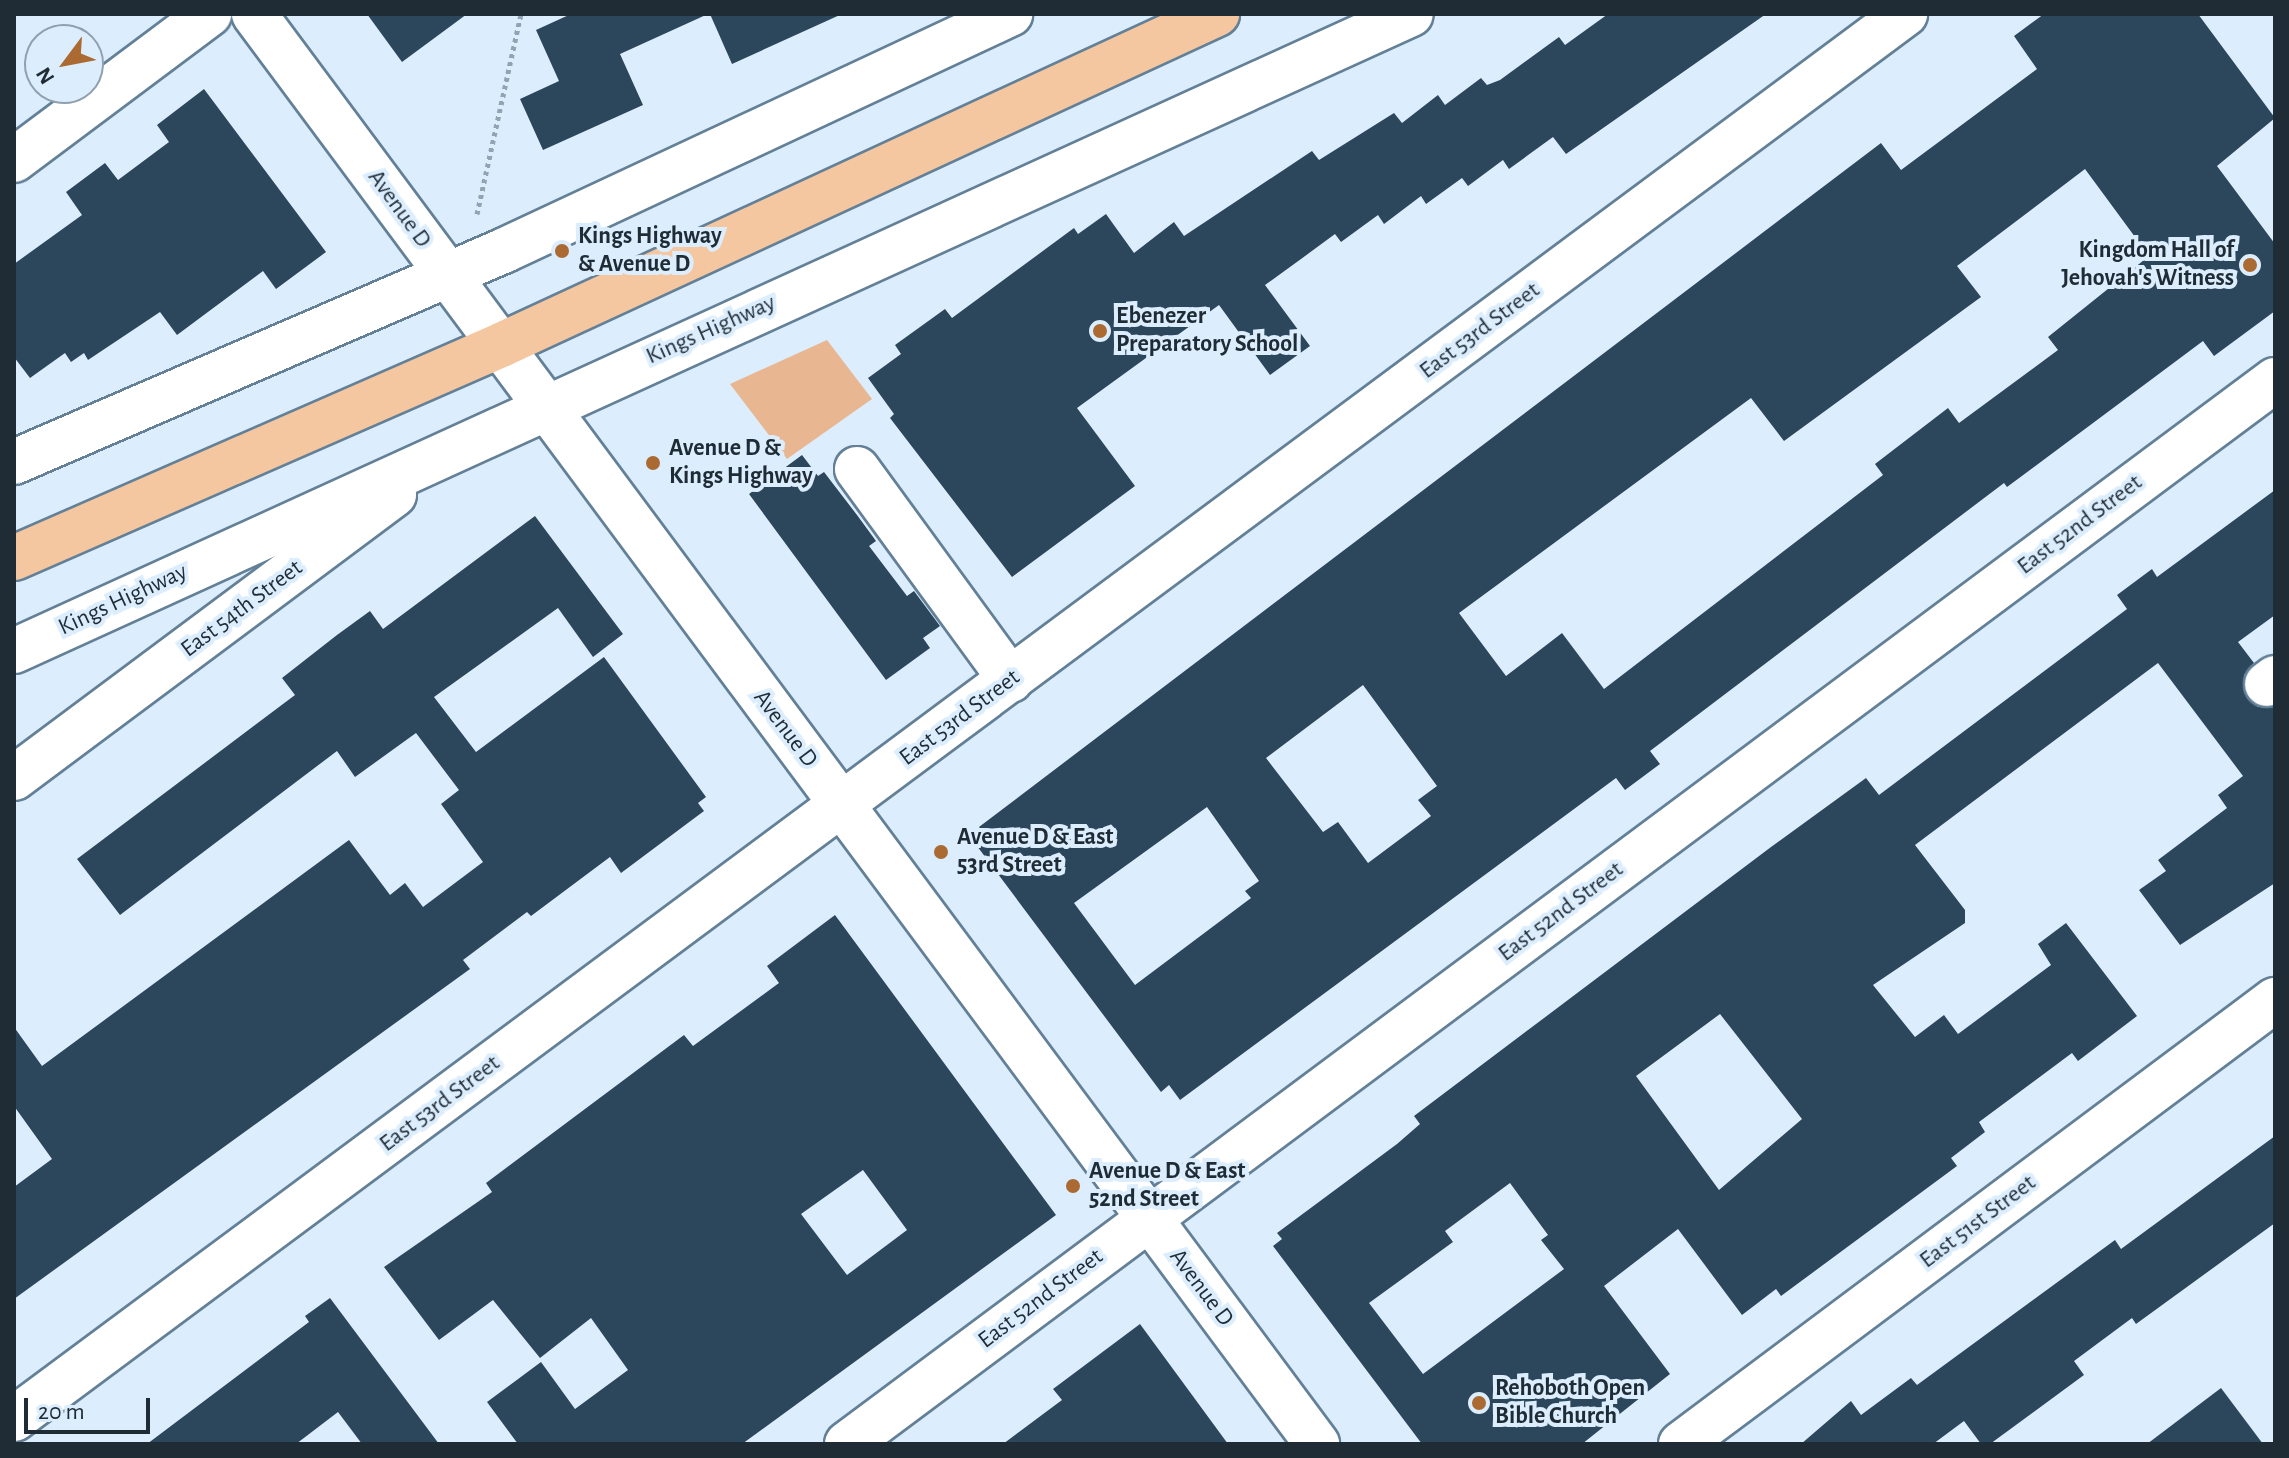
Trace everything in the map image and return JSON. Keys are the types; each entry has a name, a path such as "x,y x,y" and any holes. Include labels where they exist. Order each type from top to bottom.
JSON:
{"main road":[{"path":"14,558 501,345 1217,14"}],"street":[{"path":"14,160 209,14"},
{"name":"Avenue D","path":"254,14 1317,1444"},
{"path":"14,462 448,275 952,26 1010,14"},
{"name":"Kings Highway","path":"14,651 545,405 1411,14"},
{"name":"East 53rd Street","path":"14,1419 1905,14"},
{"name":"East 52nd Street","path":"847,1444 2275,380"},
{"name":"East 54th Street","path":"14,778 469,440"},
{"path":"857,469 1011,680"},
{"name":"East 51st Street","path":"1681,1444 2275,1000"}],"path":[{"path":"476,219 521,14"}],"shaded area":[{"path":"827,340 872,399 787,459 730,384"}],"building":[{"path":"367,14 467,14 402,62"},
{"path":"571,14 708,14 620,54 643,105 543,150 520,99 559,81 536,30"},
{"path":"710,14 842,14 732,64"},
{"path":"1608,14 1766,14 1566,154 1553,137 1509,169 1503,160 1468,186 1462,178 1426,204 1421,196 1384,224 1378,215 1341,242 1335,234 1265,285 1310,346 1270,375 1219,305 1077,408 1135,486 1012,577 890,418 894,414 868,378 901,354 895,345 945,309 952,318 1074,228 1078,234 1106,214 1134,253 1174,222 1184,236 1312,151 1319,160 1394,113 1402,123 1438,95 1445,105 1481,78 1487,85 1500,80 1559,37 1565,45"},
{"path":"2044,14 2198,14 2275,118 2217,166 2275,244 2275,311 2214,356 2203,341 2007,487 2004,483 1650,751 1660,764 1625,790 1616,778 1180,1100 1169,1085 1161,1092 977,846 987,838 979,827 1881,143 1901,170 2037,69 2014,36","holes":["2085,169 2149,256 2048,337 2058,350 1959,423 1948,408 1875,464 1883,475 1604,689 1562,633 1506,676 1459,613 1751,398 1784,441 1981,297 1957,266","1363,685 1437,786 1418,800 1431,816 1368,863 1338,822 1323,832 1266,758","1207,807 1259,881 1245,891 1251,898 1135,985 1074,903"]},
{"path":"204,89 326,252 276,289 263,271 177,335 160,312 88,360 84,353 71,362 65,353 30,378 14,357 14,264 82,215 66,192 105,163 118,180 169,142 157,125"},
{"path":"802,455 818,476 824,472 857,515 876,541 869,546 907,596 914,591 940,626 923,638 930,648 886,680 749,494"},
{"path":"2275,490 2275,615 2238,642 2254,663 2244,675 2247,698 2258,707 2275,707 2275,883 2180,945 2139,890 2166,871 2158,860 2227,808 2218,795 2243,776 2158,663 1915,845 1965,910 1965,923 1873,985 1915,1037 1944,1015 1958,1034 2051,965 2038,944 2066,923 2137,1016 2078,1061 2072,1053 1979,1122 1985,1132 1951,1158 1957,1166 1781,1296 1776,1289 1742,1315 1678,1229 1604,1286 1670,1374 1582,1444 1422,1444 1273,1246 1282,1239 1277,1233 1397,1144 1420,1124 1414,1116 1771,847 1866,778 1879,795 2127,609 2117,595 2152,569 2157,577","holes":["1720,1014 1802,1119 1719,1190 1636,1076","1510,1183 1548,1235 1541,1240 1564,1269 1423,1374 1369,1303 1453,1242 1445,1231"]},
{"path":"535,516 623,634 593,657 558,608 434,697 476,752 604,657 706,797 698,803 704,811 621,873 610,857 531,916 527,912 463,960 470,969 14,1299 14,1187 52,1159 14,1106 14,1027 42,1066 349,840 390,895 405,883 423,907 483,862 441,804 459,790 416,733 355,777 337,751 120,915 77,859 295,695 282,678 337,635 370,611 383,629"},
{"path":"835,915 1056,1215 742,1444 518,1444 487,1402 541,1362 575,1409 628,1370 591,1318 540,1358 493,1300 439,1340 384,1267 492,1192 486,1183 684,1035 693,1046 779,983 767,966","holes":["863,1170 907,1230 847,1275 801,1214"]},
{"path":"2275,1136 2275,1223 2136,1324 2132,1318 2074,1361 2084,1375 1990,1444 1981,1444 1964,1421 1933,1444 1801,1444 1851,1401 1861,1415 1911,1378 1917,1385 2115,1240 2121,1249"},
{"path":"330,1298 439,1444 362,1444 338,1412 296,1444 147,1444 309,1322 305,1316"},
{"path":"1140,1324 1228,1444 1003,1444 1062,1400 1053,1389"},
{"path":"2221,1388 2263,1444 2147,1444"}],"place":[{"name":"Kings Highway & Avenue D","path":"562,251"},
{"name":"Kingdom Hall of Jehovah's Witness","path":"2250,265"},
{"name":"Ebenezer Preparatory School","path":"1100,331"},
{"name":"Avenue D & Kings Highway","path":"653,463"},
{"name":"Avenue D & East 53rd Street","path":"941,852"},
{"name":"Avenue D & East 52nd Street","path":"1073,1186"},
{"name":"Rehoboth Open Bible Church","path":"1479,1403"}]}
